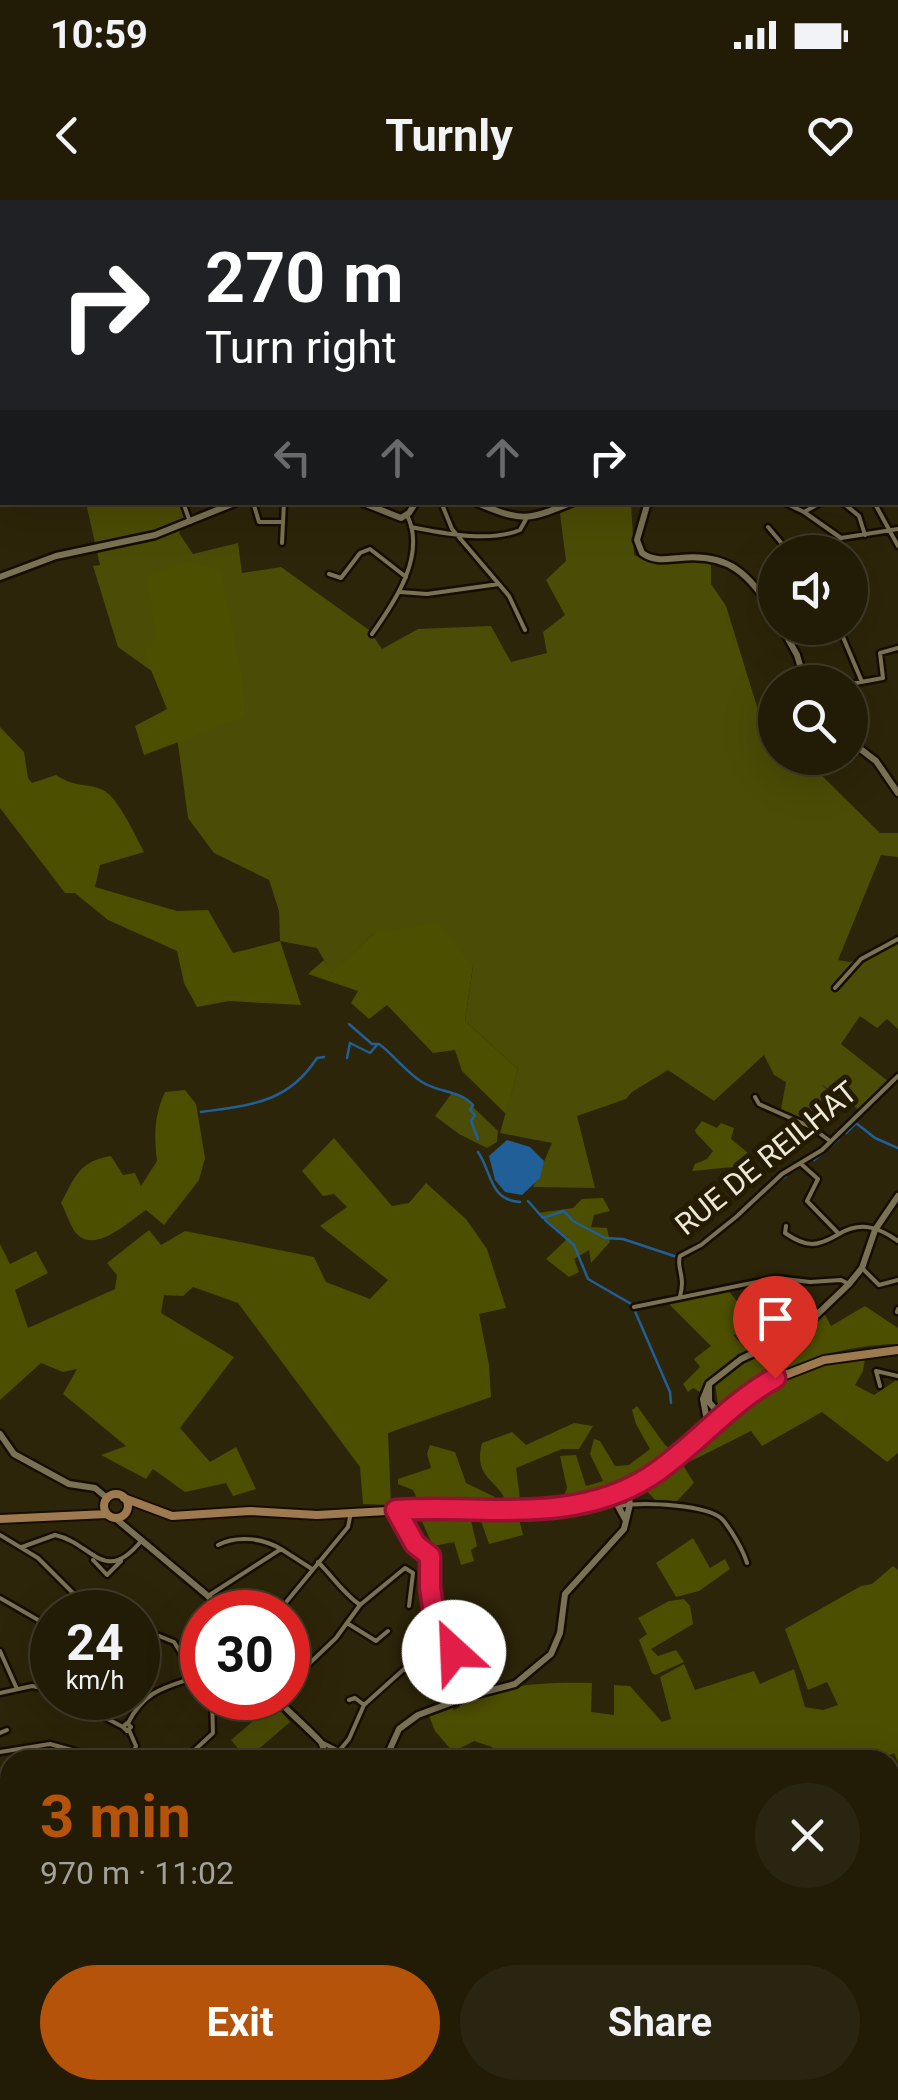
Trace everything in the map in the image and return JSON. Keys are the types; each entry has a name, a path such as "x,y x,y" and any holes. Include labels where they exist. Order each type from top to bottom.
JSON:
{"main road":[{"path":"115,1514 107,1498 116,1494 172,1516 233,1511 316,1515 396,1510 542,1511 626,1488 666,1464 753,1391 799,1368 847,1354 898,1350"},
{"path":"115,1514 124,1498"},
{"path":"0,1519 115,1514 142,1505"}],"street":[{"path":"184,505 190,524"},
{"path":"0,577 49,558 141,539 190,524 231,505"},
{"path":"253,505 260,522 283,522"},
{"path":"282,542 284,505"},
{"path":"368,505 398,517 406,515 414,505"},
{"path":"442,505 456,534 499,584 525,630"},
{"path":"482,505 506,516 526,519 566,505"},
{"path":"647,505 637,540 642,553 658,560 722,558 738,569 758,594"},
{"path":"789,505 837,535"},
{"path":"804,512 817,505"},
{"path":"846,505 859,516 865,535 898,529"},
{"path":"875,505 898,546"},
{"path":"372,634 406,577 411,527 406,515"},
{"path":"411,527 456,534 514,533 526,519"},
{"path":"768,527 775,535"},
{"path":"328,574 341,578 366,548 406,577"},
{"path":"400,592 427,594 499,584"},
{"path":"868,681 883,678 880,653 898,648"},
{"path":"868,755 898,792"},
{"path":"835,988 861,959 898,939"},
{"name":"RUE DE REILHAT","path":"680,1296 685,1280 679,1258 736,1216 764,1187 831,1142 898,1076"},
{"path":"755,1097 758,1104 811,1127 831,1142"},
{"path":"800,1164 818,1179 808,1201 839,1234"},
{"path":"708,1426 703,1399 709,1384 741,1358 800,1331 852,1281 862,1268 875,1230 898,1196"},
{"path":"786,1226 785,1233 800,1244 812,1246 856,1225 881,1230 898,1242"},
{"path":"862,1268 879,1285 896,1283"},
{"path":"634,1307 776,1278 852,1281"},
{"name":"RUE DE REILHAT","path":"685,1280 703,1292"},
{"path":"880,1386 876,1371 898,1376"},
{"path":"709,1384 710,1402 720,1415"},
{"path":"0,1434 14,1454 68,1484 95,1488 107,1498"},
{"path":"390,1750 403,1725 427,1710 515,1684 548,1657 560,1634 564,1594 625,1526 630,1504 626,1488"},
{"path":"612,1494 624,1513 625,1526"},
{"path":"618,1505 668,1504 718,1516 747,1562"},
{"path":"396,1510 415,1544 430,1556 436,1626 454,1652 430,1682"},
{"path":"295,1590 348,1527 351,1512"},
{"path":"115,1514 201,1590"},
{"path":"0,1535 32,1553 70,1590"},
{"path":"22,1547 46,1536 63,1537 100,1561 120,1561"},
{"path":"218,1544 232,1538 270,1543 312,1569"},
{"path":"92,1556 105,1574 140,1539"},
{"path":"32,1542 32,1553"},
{"path":"217,1590 281,1549"},
{"path":"318,1562 340,1585 342,1593 360,1605"},
{"path":"310,1664 360,1605 405,1568 413,1574 408,1606"},
{"path":"0,1598 30,1615"},
{"path":"348,1622 376,1641 388,1631"},
{"path":"160,1636 174,1642 180,1650"},
{"path":"0,1651 17,1689"},
{"path":"339,1750 349,1739 364,1705 404,1669 469,1696"},
{"path":"0,1694 30,1687"},
{"path":"349,1700 356,1698 364,1705"},
{"path":"113,1720 127,1726 134,1750"},
{"path":"127,1726 130,1720"},
{"path":"194,1750 214,1731 213,1720"},
{"path":"299,1720 336,1750"},
{"path":"0,1733 7,1730"},
{"path":"322,1742 324,1750"},
{"path":"12,1750 50,1744 69,1750"}],"shaded area":[{"path":"86,505 182,505 187,521 179,533 193,554 238,543 242,573 281,567 369,630 382,649 418,629 491,626 511,662 547,653 543,632 565,615 546,580 566,561 560,513 576,505 631,505 634,555 658,564 711,561 711,584 726,606 758,710 758,775 821,775 880,833 898,833 898,857 881,855 838,960 850,962 898,942 898,1029 887,1019 877,1028 860,1016 841,1044 889,1082 860,1110 822,1085 830,1093 804,1119 781,1110 786,1082 774,1075 764,1055 714,1101 668,1070 626,1099 577,1116 595,1188 533,1187 552,1143 500,1133 518,1069 465,1021 473,966 374,933 332,974 317,948 280,941 279,911 269,880 214,853 188,818 170,684 118,647 93,566 100,565"},
{"path":"188,561 220,569 242,673 245,717 144,755 135,726 167,709 144,653 156,637 146,577"},
{"path":"0,727 24,752 32,783 56,775 103,790 126,818 144,852 100,865 95,887 177,911 208,910 233,953 280,941 301,1005 229,1001 197,1007 184,983 177,951 108,920 75,893 65,893 0,808"},
{"path":"438,922 473,966 465,1021 518,1069 506,1114 462,1071 455,1050 433,1053 387,1005 369,1019 351,1003 358,991 308,974 324,960 332,973 374,933"},
{"path":"185,1090 196,1104 205,1158 199,1180 164,1225 146,1210 111,1234 92,1240 83,1238 73,1229 61,1203 75,1178 85,1166 111,1156 123,1175 135,1173 141,1186 157,1161 156,1126 165,1092"},
{"path":"452,1093 472,1102 498,1131 497,1142 487,1148 435,1116"},
{"path":"702,1121 717,1128 721,1123 734,1128 731,1139 748,1153 733,1167 692,1171 713,1151 696,1133"},
{"path":"334,1138 392,1206 409,1203 426,1183 466,1219 487,1249 506,1308 479,1314 491,1397 388,1433 391,1505 363,1504 360,1467 238,1303 193,1287 183,1296 164,1295 161,1313 234,1357 180,1428 210,1462 236,1447 256,1489 233,1496 226,1483 185,1492 153,1469 146,1479 101,1455 126,1446 63,1394 77,1369 63,1372 41,1363 0,1400 0,1244 10,1264 36,1251 48,1273 15,1290 28,1328 115,1289 117,1275 107,1263 149,1230 161,1245 185,1231 314,1257 326,1282 370,1299 388,1280 320,1226 347,1207 334,1194 323,1196 302,1171"},
{"path":"603,1198 610,1211 594,1215 591,1227 607,1228 610,1242 591,1263 589,1250 574,1259 579,1272 569,1277 546,1259 568,1238 538,1213 573,1208 582,1199"},
{"path":"728,1290 748,1315 759,1311 768,1325 733,1335 748,1352 710,1377 700,1392 693,1388 688,1392 683,1384 700,1367 694,1359 711,1346 668,1303"},
{"path":"865,1306 898,1328 898,1344 850,1349 806,1361 718,1404 715,1383 742,1361 809,1329 824,1313 831,1326"},
{"path":"865,1358 855,1385 874,1395 898,1379 898,1453 887,1462 822,1412 762,1446 751,1431 683,1465 694,1483 677,1501 657,1502 645,1489 645,1484 772,1384 834,1362"},
{"path":"637,1406 673,1451 617,1488 576,1501 508,1508 505,1498 484,1473 482,1443 512,1432 526,1445 574,1423 593,1426 579,1449 562,1449 516,1468 520,1499 563,1498 567,1488 560,1456 576,1455 586,1486 603,1481 590,1454 594,1439 600,1441 615,1466 629,1465 650,1449 636,1424 632,1410"},
{"path":"430,1445 455,1452 466,1483 495,1497 494,1504 419,1503 413,1490 398,1484 398,1479 431,1468 427,1454"},
{"path":"418,1513 518,1515 523,1535 489,1544 481,1521 471,1521 477,1546 471,1550 474,1561 461,1565 454,1542 433,1546"},
{"path":"693,1538 710,1568 725,1559 730,1569 699,1591 676,1597 656,1563"},
{"path":"893,1566 898,1570 898,1750 494,1750 474,1741 451,1750 435,1731 428,1713 452,1705 454,1710 460,1707 459,1703 509,1688 592,1683 591,1712 614,1715 614,1685 630,1686 662,1722 671,1719 660,1677 684,1664 695,1690 754,1671 760,1684 794,1669 805,1707 823,1710 838,1705 827,1682 808,1690 785,1629 861,1586 872,1584"},
{"path":"684,1599 690,1606 693,1624 651,1649 658,1656 676,1650 684,1662 655,1675 639,1640 647,1634 638,1618 669,1601"},
{"path":"254,1720 290,1722 257,1750 239,1750 231,1740"}],"water":[{"path":"507,1140 530,1147 544,1161 540,1178 522,1195 505,1192 495,1180 489,1156"}],"waterway":[{"path":"349,1024 372,1044 379,1044 422,1082 468,1100 473,1105 470,1110 475,1115 471,1121 478,1139"},
{"path":"347,1058 350,1043 370,1053 377,1045"},
{"path":"201,1112 236,1107 281,1093 306,1073 317,1058 324,1057"},
{"path":"846,1133 856,1123 875,1138 898,1148"},
{"path":"832,1145 839,1139"},
{"path":"478,1152 497,1191 520,1202"},
{"path":"814,1160 824,1152"},
{"path":"791,1172 795,1170"},
{"path":"776,1183 786,1176"},
{"path":"528,1201 543,1218 564,1211 573,1221 605,1238 623,1239 680,1258 690,1253"},
{"path":"740,1217 751,1206"},
{"path":"545,1220 574,1245 588,1279 633,1305"},
{"path":"705,1244 736,1221"},
{"path":"678,1255 702,1240"},
{"path":"634,1309 670,1392 671,1403"}],"route":[{"path":"454,1652 436,1626 430,1556 415,1544 396,1510 542,1511 612,1494 654,1473 732,1405 775,1378"}]}
